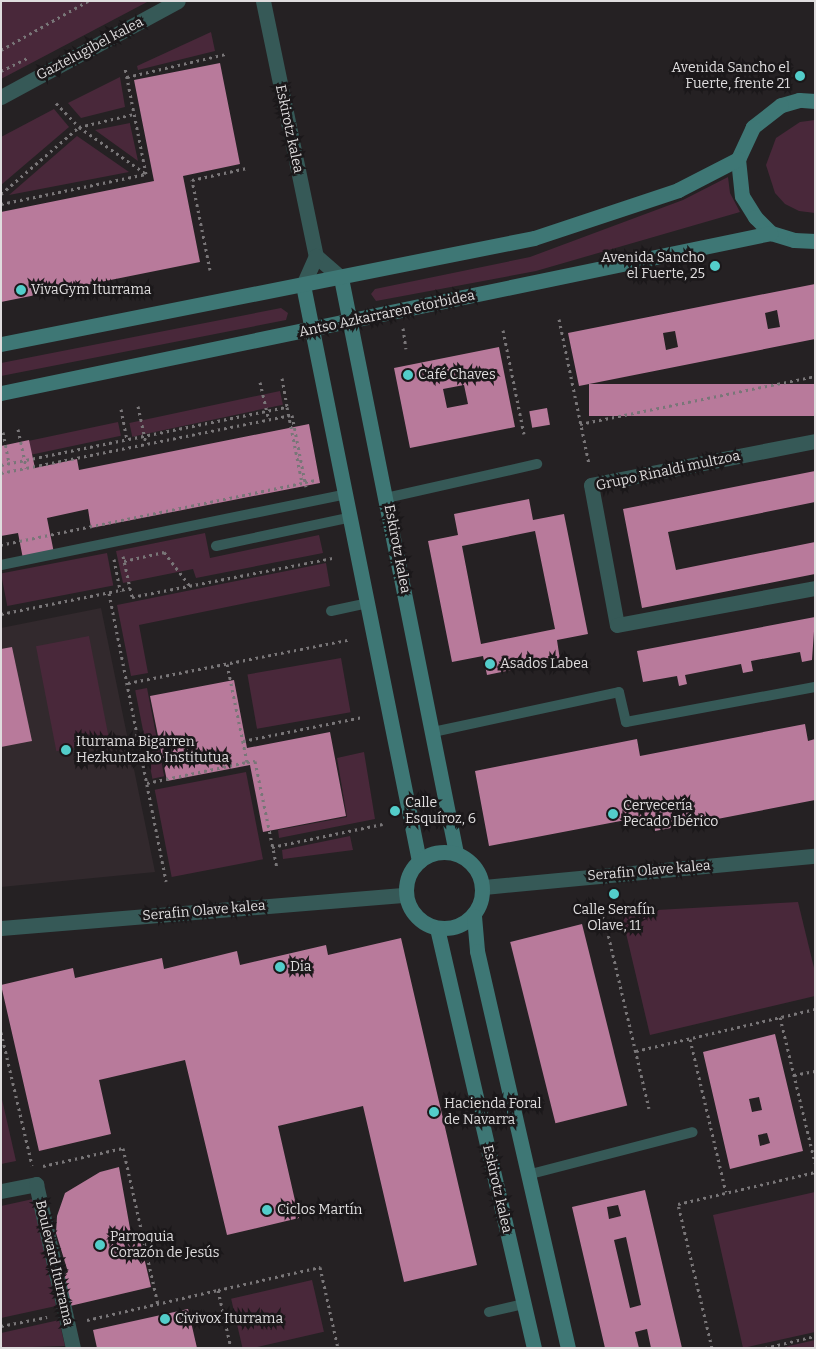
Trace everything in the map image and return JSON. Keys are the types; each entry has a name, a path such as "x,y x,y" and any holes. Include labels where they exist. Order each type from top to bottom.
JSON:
{"main road":[{"path":"815,101 799,100 781,105 752,127 738,158 742,196 755,218 771,233 794,240 815,240"},
{"path":"1,344 341,278 534,238 678,190 738,158"},
{"name":"Antso Azkarraren etorbidea","path":"1,393 771,233"},
{"name":"Eskirotz kalea","path":"341,278 456,853"},
{"path":"303,285 342,495 419,861"},
{"path":"437,852 456,853 475,866 484,887 481,902 474,916 457,927 437,928 422,922 411,910 406,895 408,876 419,861 437,852"},
{"path":"474,916 477,951 568,1348"},
{"name":"Eskirotz kalea","path":"437,928 534,1348"}],"street":[{"name":"Gaztelugibel kalea","path":"1,97 178,1"},
{"name":"Eskirotz kalea","path":"263,1 316,256"},
{"path":"303,285 316,256 341,278"},
{"name":"Grupo Rinaldi multzoa","path":"815,441 591,485 617,625 815,588"},
{"name":"Serafin Olave kalea","path":"484,887 815,856"},
{"name":"Serafin Olave kalea","path":"1,928 406,895"},
{"name":"Boulevard Iturrama","path":"1,1191 36,1184 74,1348"}],"lane":[{"path":"386,498 536,464"},
{"path":"1,565 342,495"},
{"path":"216,546 348,518"},
{"path":"331,611 365,604"},
{"path":"433,732 620,692 626,722 815,687"},
{"path":"527,1174 693,1132"},
{"path":"489,1312 524,1304"}],"path":[{"path":"1,50 88,1"},
{"path":"127,77 226,54"},
{"path":"125,68 146,174"},
{"path":"56,103 79,127 146,174"},
{"path":"1,194 79,127 134,114"},
{"path":"210,270 192,180 247,168"},
{"path":"1,204 146,174"},
{"path":"559,319 589,464"},
{"path":"503,330 524,434"},
{"path":"580,424 815,376"},
{"path":"282,378 302,483"},
{"path":"260,382 269,420"},
{"path":"138,406 146,444"},
{"path":"1,465 287,407"},
{"path":"121,409 127,439"},
{"path":"1,473 292,415 306,491"},
{"path":"18,429 26,468"},
{"path":"2,432 9,463"},
{"path":"1,545 316,480"},
{"path":"110,543 120,591"},
{"path":"1,551 21,547"},
{"path":"190,586 164,552 124,561 132,597 190,586 333,558"},
{"path":"1,614 130,588"},
{"path":"109,593 166,881"},
{"path":"128,683 348,640"},
{"path":"227,664 247,762"},
{"path":"242,741 363,717"},
{"path":"147,783 255,760 277,868"},
{"path":"272,847 383,824"},
{"path":"601,904 649,1108"},
{"path":"636,1051 815,1009"},
{"path":"780,1017 815,1163"},
{"path":"1,1032 32,1169 122,1148 158,1304"},
{"path":"690,1039 726,1192"},
{"path":"794,1075 815,1070"},
{"path":"712,1348 678,1204 815,1172"},
{"path":"1,1326 66,1319 158,1304 320,1267 338,1348"},
{"path":"218,1290 232,1348"},
{"path":"765,1348 815,1336"}],"shaded area":[{"path":"1,1 149,1 1,79"},
{"path":"211,32 215,51 138,70 137,66"},
{"path":"120,77 125,107 81,118 68,103"},
{"path":"54,109 69,127 1,185 1,137"},
{"path":"815,120 815,213 799,211 785,204 775,193 766,165 776,138 800,122"},
{"path":"130,124 138,161 95,130"},
{"path":"77,136 129,172 9,195"},
{"path":"728,177 730,193 740,212 536,271 376,301 371,294 375,289 530,257 683,200"},
{"path":"281,308 288,313 286,320 1,376 1,363"},
{"path":"280,391 283,405 132,437 129,423"},
{"path":"118,422 121,436 13,459 10,445"},
{"path":"205,533 210,558 319,535 323,553 196,578 193,569 123,583 116,551"},
{"path":"107,553 113,585 7,606 1,574"},
{"path":"326,563 330,586 139,625 148,673 131,676 117,605"},
{"name":"Iturrama Bigarren Hezkuntzako Institutua","path":"101,608 155,872 1,887 1,628"},
{"path":"89,636 109,741 56,751 36,646"},
{"path":"341,658 351,712 257,729 247,674"},
{"path":"147,688 164,776 152,779 135,690"},
{"path":"364,752 375,819 279,838 278,830 347,817 337,758"},
{"path":"246,772 263,859 172,877 155,790"},
{"path":"350,836 353,850 283,859 282,850"},
{"path":"798,902 815,972 815,996 650,1035 621,912"},
{"path":"1,1095 16,1161 1,1164"},
{"path":"815,1192 815,1332 743,1348 713,1215"},
{"path":"33,1199 56,1306 1,1318 1,1206"},
{"path":"312,1280 324,1332 253,1348 243,1348 231,1299"},
{"path":"59,1320 65,1346 1,1348 1,1333"},
{"path":"815,1340 815,1348 780,1348"}],"building":[{"path":"220,63 240,164 183,176 200,262 1,302 1,212 154,181 134,80"},
{"path":"815,284 815,339 579,386 568,333","holes":["777,310 780,327 768,329 765,313","675,331 678,347 666,350 663,333"]},
{"path":"499,347 515,427 410,448 394,368","holes":["464,385 468,404 447,408 443,389"]},
{"path":"589,384 815,384 815,416 589,416"},
{"path":"547,408 550,425 532,428 529,411"},
{"path":"309,424 320,483 91,528 88,509 47,518 55,558 24,564 18,533 1,536 1,446 29,440 35,468 77,459 79,470"},
{"path":"815,471 815,502 668,532 676,570 815,542 815,574 642,608 623,509"},
{"path":"529,499 533,520 564,514 588,634 557,640 560,660 487,675 483,656 452,662 428,541 458,535 454,514","holes":["535,531 555,629 481,644 462,546"]},
{"path":"815,617 812,660 802,662 800,652 751,661 753,671 743,673 741,664 685,675 687,684 679,686 677,676 643,682 637,651"},
{"path":"12,647 32,741 1,747 1,649"},
{"path":"234,680 247,748 330,732 346,816 263,832 250,765 167,781 150,696"},
{"path":"805,724 808,741 815,739 815,800 655,831 652,815 489,846 475,771 637,739 640,756"},
{"path":"582,924 627,1105 555,1123 510,942"},
{"path":"401,938 477,1265 404,1282 363,1106 278,1126 299,1218 227,1235 185,1060 99,1080 111,1134 39,1151 1,985 73,968 75,978 162,958 164,969 237,951 240,965 326,945 328,955"},
{"path":"775,1034 803,1151 730,1169 703,1052","holes":["759,1097 762,1110 752,1112 749,1099","767,1133 770,1143 760,1146 758,1135"]},
{"name":"Parroquia Corazón de Jesús","path":"119,1167 131,1234 138,1232 151,1287 70,1306 63,1276 68,1272 56,1233 57,1216 65,1193 100,1172"},
{"path":"645,1190 682,1348 651,1348 647,1329 635,1332 639,1348 605,1348 572,1207","holes":["618,1205 621,1216 609,1219 607,1207","626,1237 641,1305 630,1308 614,1240"]},
{"name":"Civivox Iturrama","path":"188,1309 197,1348 97,1348 93,1330"}],"place":[{"name":"Avenida Sancho el Fuerte, frente 21","path":"800,76"},
{"name":"Avenida Sancho el Fuerte, 25","path":"715,266"},
{"name":"VivaGym Iturrama","path":"21,290"},
{"name":"Café Chaves","path":"408,375"},
{"name":"Asados Labea","path":"490,664"},
{"name":"Iturrama Bigarren Hezkuntzako Institutua","path":"66,750"},
{"name":"Calle Esquíroz, 6","path":"395,811"},
{"name":"Cervecería Pecado Ibérico","path":"613,814"},
{"name":"Calle Serafín Olave, 11","path":"614,894"},
{"name":"Dia","path":"280,967"},
{"name":"Hacienda Foral de Navarra","path":"434,1112"},
{"name":"Ciclos Martín","path":"267,1210"},
{"name":"Parroquia Corazón de Jesús","path":"100,1245"},
{"name":"Civivox Iturrama","path":"165,1319"}]}
